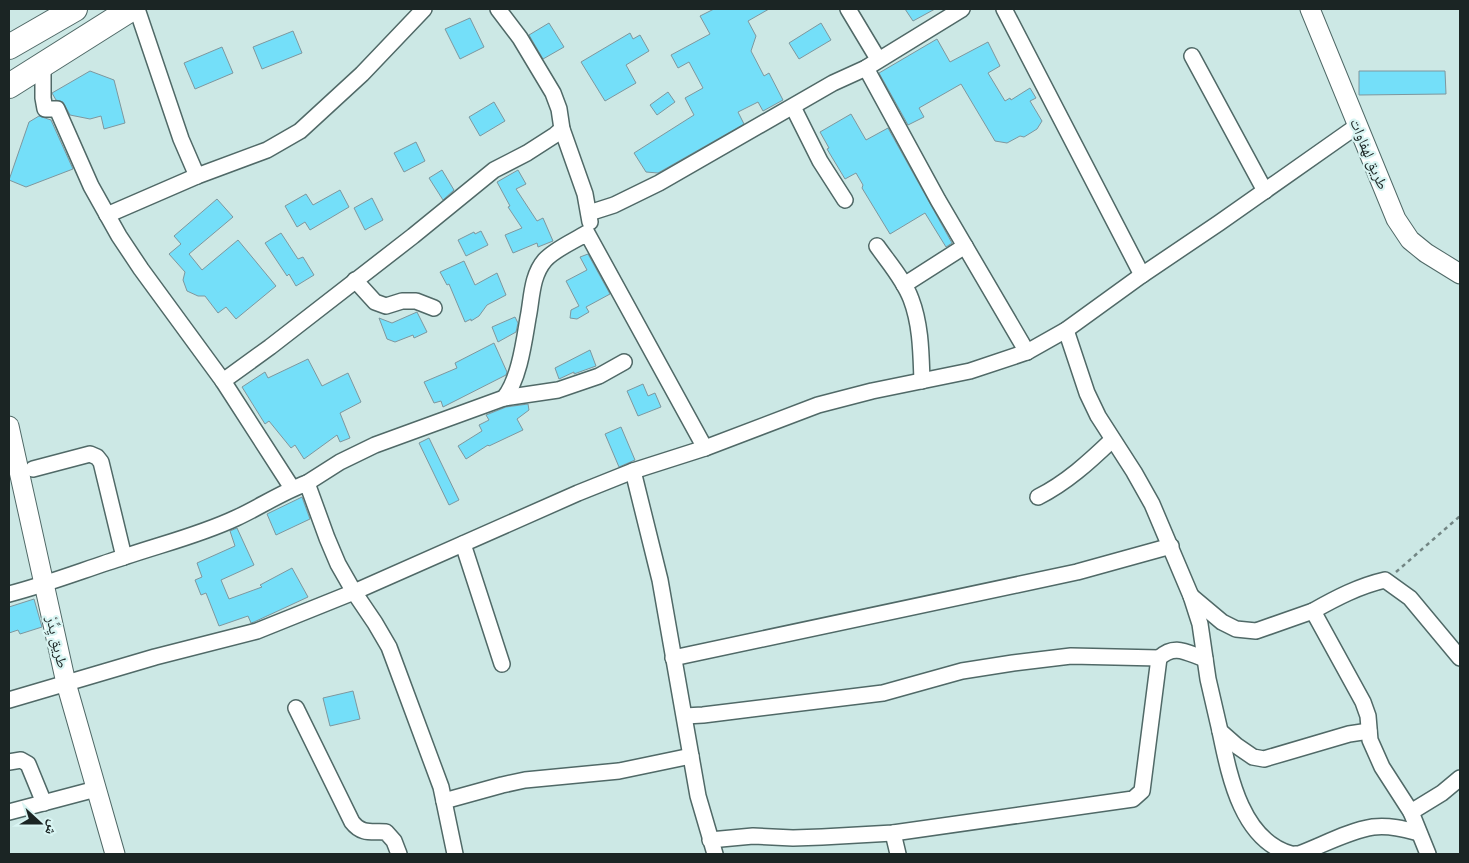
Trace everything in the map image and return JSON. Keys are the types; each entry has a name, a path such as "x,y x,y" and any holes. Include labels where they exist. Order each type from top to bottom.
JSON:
{"main road":[{"path":"9,47 75,9"},
{"path":"9,86 131,9"},
{"path":"9,105 37,69"}],"street":[{"path":"137,9 181,139 197,176"},
{"path":"106,215 197,176 267,150 300,130 362,74 424,9"},
{"path":"498,9 520,38 553,94 562,129 585,194 590,222 587,233 546,258 541,265 531,292 520,358 512,385 504,398"},
{"path":"848,9 872,63 965,246 1027,352"},
{"path":"589,213 614,205 659,183 833,83 872,63 962,9"},
{"path":"1004,9 1142,274"},
{"name":"طريق لهفاوات","path":"1310,9 1396,219 1410,240 1426,253 1460,274"},
{"path":"1192,56 1265,191"},
{"path":"37,69 45,109 57,109 106,215 141,269 223,381 292,488"},
{"path":"793,107 820,161 844,200"},
{"path":"9,700 155,657 257,631 354,592 578,493 633,471 706,448 818,405 872,391 970,371 1027,352 1066,330 1142,274 1357,126"},
{"path":"223,381 413,236 494,170 527,153 562,129"},
{"path":"587,233 706,448"},
{"path":"877,246 904,285 911,299 920,339 922,381"},
{"path":"904,285 965,246"},
{"path":"355,280 375,302 386,306 402,301 416,301 434,308"},
{"path":"1066,330 1086,393 1112,440 1134,472 1152,504 1191,596 1200,624 1205,660 1237,800 1258,832 1268,842 1288,854 1299,854 1346,835 1372,827 1391,827 1419,833"},
{"path":"9,594 44,585 191,536 227,522 292,488 307,483 340,462 375,445 504,398 558,390 599,376 624,362"},
{"name":"طريق يِدِّرْ","path":"9,426 20,468 66,683 115,854"},
{"path":"1038,497 1054,489 1112,440"},
{"path":"20,468 90,454 97,457 101,462 124,557"},
{"path":"633,471 660,580 698,796 712,847 753,836 822,838 893,832 1134,799 1142,791 1160,658 1167,651 1176,650 1205,660"},
{"path":"307,483 338,564 389,647 429,753 444,801 455,854"},
{"path":"463,544 502,664"},
{"path":"673,658 1078,572 1171,546"},
{"path":"1191,596 1222,622 1236,629 1256,631 1313,611 1340,596 1370,583 1385,580 1410,598 1460,658"},
{"path":"1313,611 1363,702 1368,716 1370,740 1382,767 1411,812 1428,854"},
{"path":"685,716 883,693 962,671 1013,663 1071,656 1160,658"},
{"path":"296,708 356,828 364,832 386,832 394,841 399,854"},
{"path":"1220,731 1253,757 1264,759 1349,734 1369,731"},
{"path":"444,801 525,780 618,771 691,756"},
{"path":"9,762 21,760 28,764 44,803"},
{"path":"1411,812 1442,793 1460,778"},
{"path":"9,812 96,789"},
{"path":"893,832 898,854"}],"path":[{"path":"1385,580 1406,565 1460,516"}],"building":[{"path":"714,9 769,9 748,21 756,36 751,51 764,76 769,73 783,100 763,111 758,102 738,112 744,124 658,173 646,172 634,153 694,115 685,98 703,88 689,62 678,68 671,55 710,34 700,16"},
{"path":"905,9 935,9 913,21"},
{"path":"470,18 484,47 460,59 445,29"},
{"path":"549,23 564,47 543,59 529,35"},
{"path":"821,23 831,40 799,59 789,43"},
{"path":"293,31 302,53 262,69 253,47"},
{"path":"630,33 633,39 640,35 649,51 626,65 636,83 605,101 581,62"},
{"path":"937,39 950,62 988,42 1000,66 988,73 1005,101 1010,98 1011,100 1030,88 1036,98 1030,101 1042,121 1037,129 1024,137 1020,136 1007,143 995,141 961,84 919,108 924,117 908,125 879,73"},
{"path":"222,47 233,73 195,89 184,63"},
{"path":"90,71 114,80 125,123 104,129 101,116 90,119 70,115 63,102 56,100 52,93"},
{"path":"1359,71 1445,71 1446,94 1359,95"},
{"path":"668,92 675,102 657,115 650,105"},
{"path":"494,102 505,121 480,136 469,117"},
{"path":"851,114 866,140 888,128 952,243 946,247 925,213 890,234 862,188 863,185 856,173 845,179 827,149 829,148 820,132"},
{"path":"39,116 51,120 73,169 26,187 9,180 29,122"},
{"path":"416,142 425,161 404,172 394,153"},
{"path":"442,170 454,190 443,200 429,178"},
{"path":"518,170 526,184 516,189 537,221 543,218 553,241 538,247 537,243 513,253 505,235 522,228 508,207 510,206 497,182"},
{"path":"340,190 349,207 310,230 305,222 297,227 285,206 306,194 313,205"},
{"path":"372,198 383,220 365,230 354,208"},
{"path":"217,199 233,217 189,254 202,270 238,240 276,286 236,319 226,307 218,313 205,296 198,296 187,291 183,280 185,272 169,254 181,244 174,236"},
{"path":"481,231 488,245 466,256 458,240 474,232 475,234"},
{"path":"281,233 298,259 303,257 314,275 296,286 265,243"},
{"path":"588,254 610,294 586,307 589,312 577,319 570,318 571,310 579,306 566,281 587,270 580,257"},
{"path":"464,261 475,285 497,273 506,295 487,305 479,316 465,322 449,284 447,285 440,272"},
{"path":"417,312 427,332 414,338 413,335 395,342 387,339 379,318 392,323"},
{"path":"515,317 518,323 516,332 498,342 492,327"},
{"path":"494,343 507,372 506,375 443,407 441,401 434,403 424,382 457,368 455,363"},
{"path":"590,350 596,366 574,374 574,372 559,379 555,368"},
{"path":"308,359 322,386 348,373 361,402 340,413 350,438 340,442 337,435 304,459 295,445 291,448 269,421 265,424 242,387 265,372 268,378"},
{"path":"643,384 648,396 655,393 661,407 638,416 627,391"},
{"path":"528,404 529,410 517,419 523,430 488,445 466,459 458,446 482,431 479,425 489,420 486,415 506,407"},
{"path":"621,427 635,460 619,467 605,434"},
{"path":"429,438 459,500 449,505 419,443"},
{"path":"302,497 310,519 276,535 267,514"},
{"path":"237,528 254,565 221,580 229,599 262,587 260,585 292,568 308,597 251,623 248,616 219,626 206,593 201,595 195,580 202,577 197,563 235,546 230,531"},
{"path":"34,599 42,627 20,634 18,630 9,633 9,607"},
{"path":"353,691 360,719 330,726 323,698"}]}
